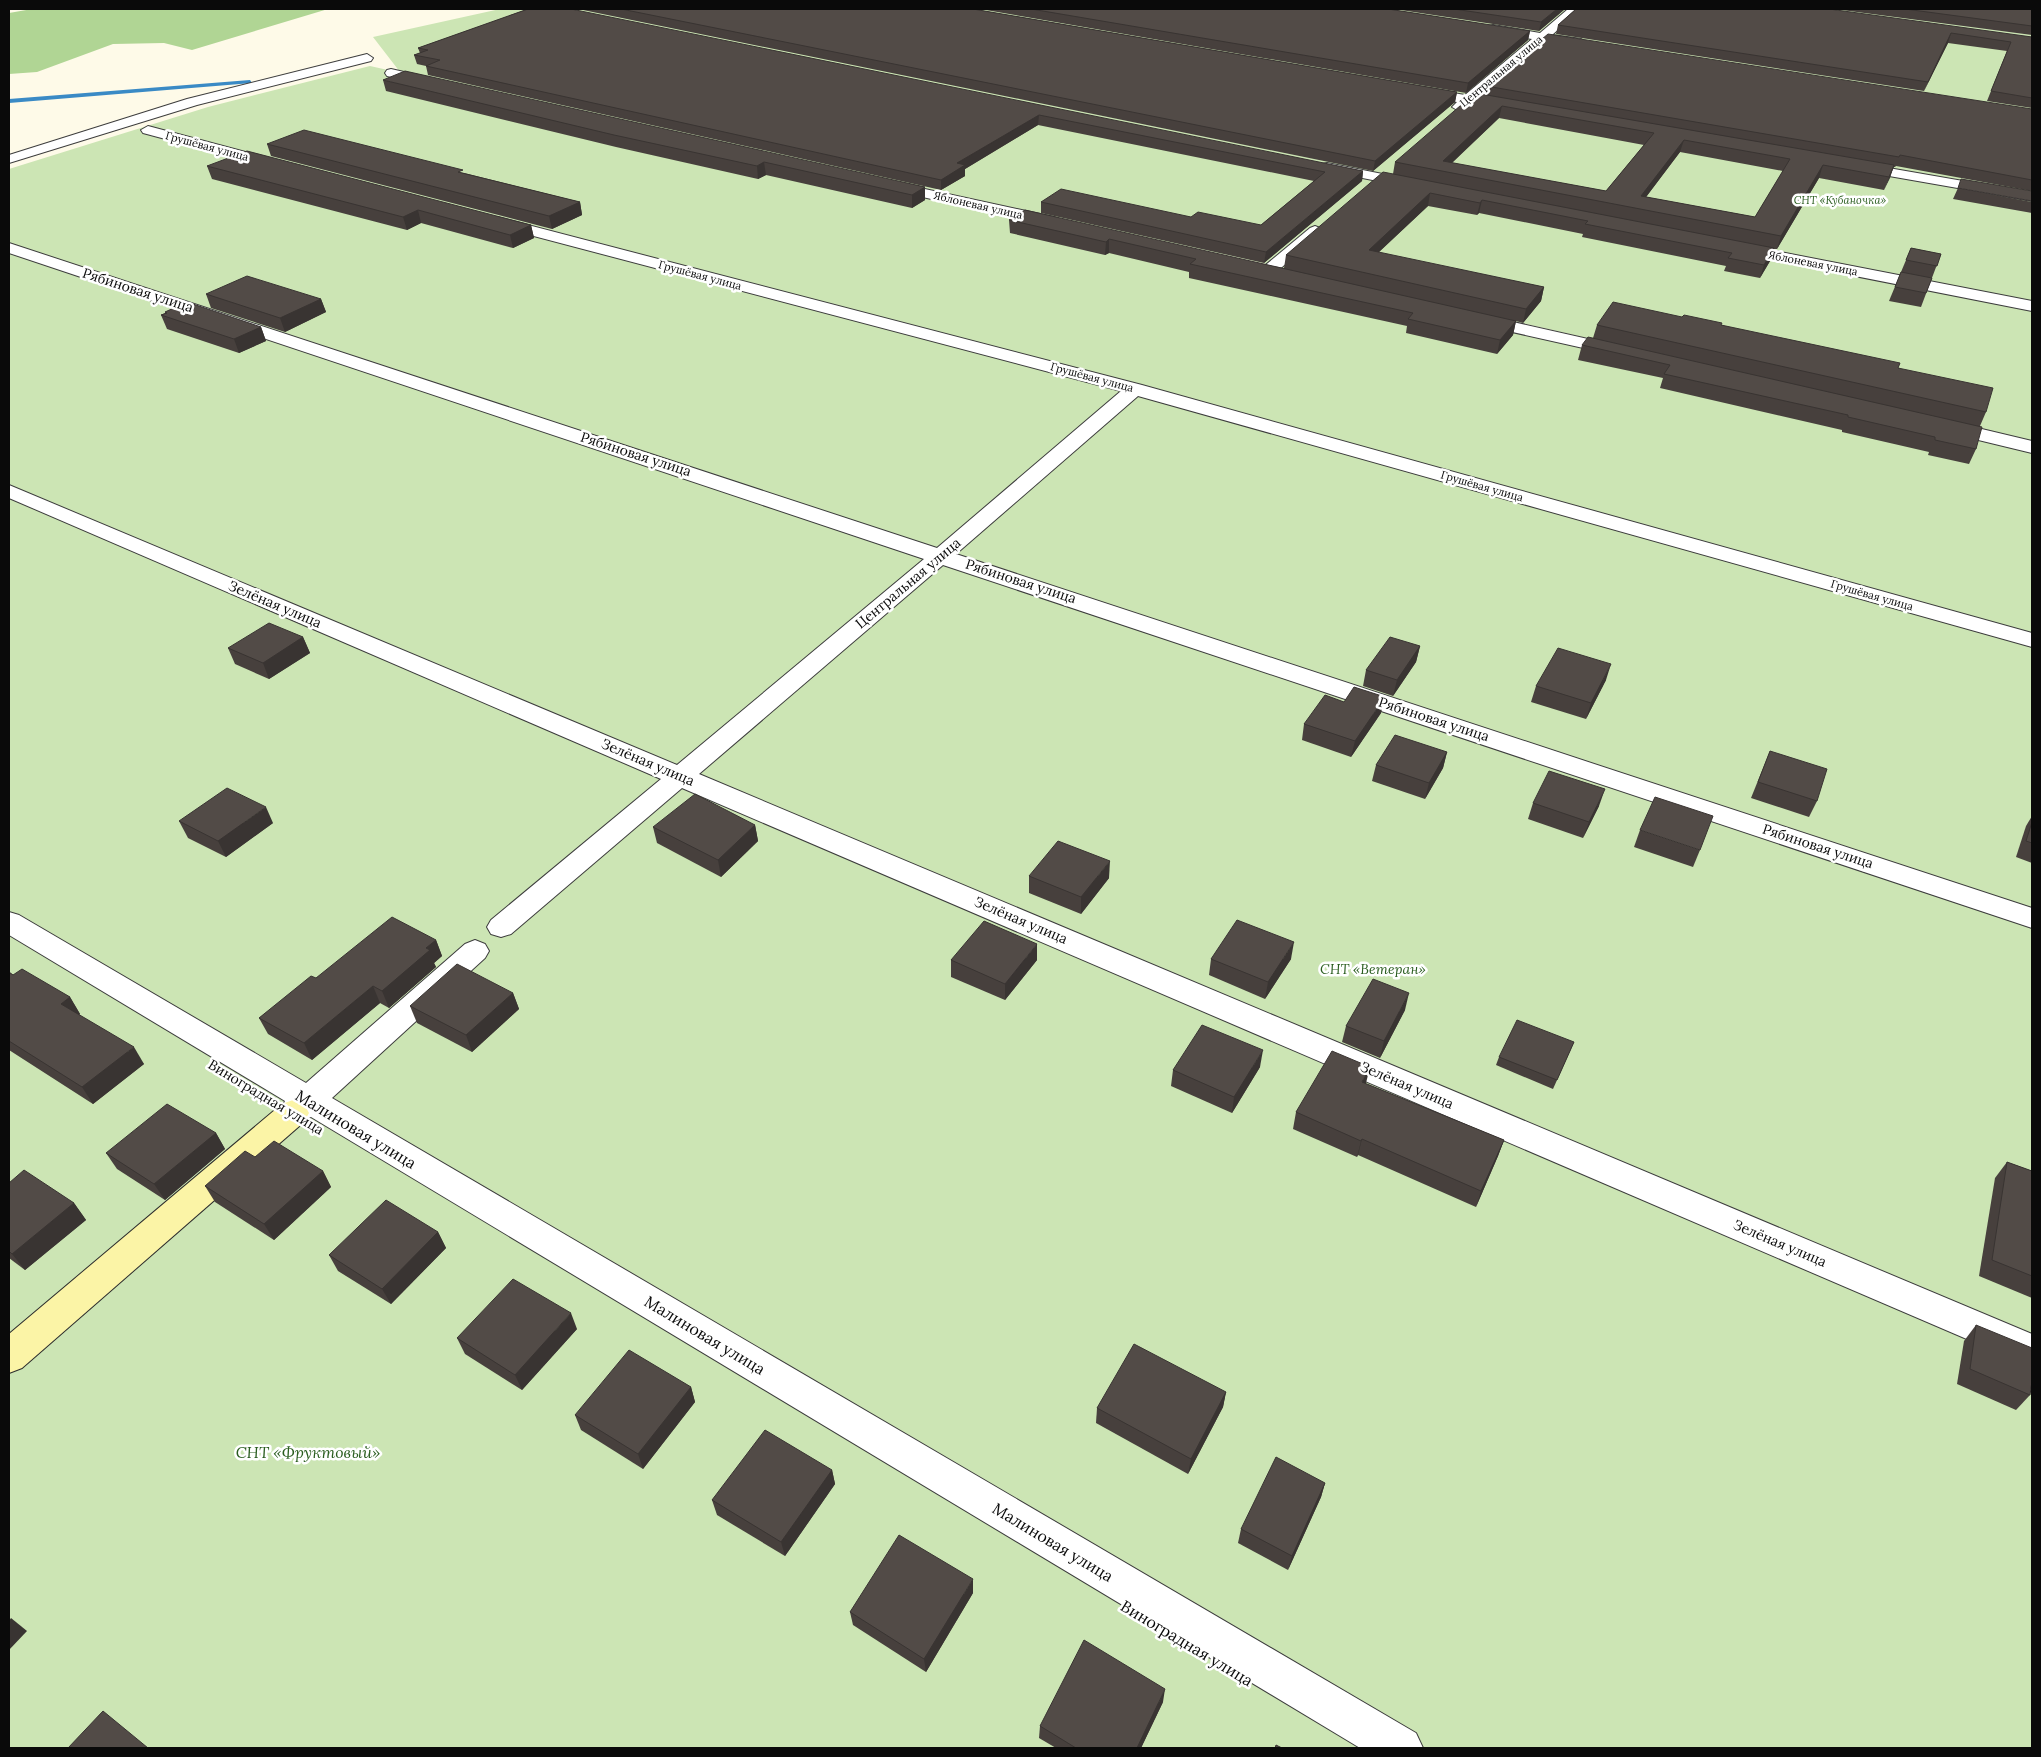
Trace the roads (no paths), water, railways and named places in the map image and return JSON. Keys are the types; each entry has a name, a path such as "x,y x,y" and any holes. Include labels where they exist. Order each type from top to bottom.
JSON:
{"street":[{"name":"Центральная улица","path":"1445,119 1575,9"},
{"path":"1476,26 1591,44"},
{"path":"9,159 192,102 367,58"},
{"path":"391,73 450,86"},
{"path":"1409,89 1516,108"},
{"name":"Грушёвая улица","path":"148,130 291,168"},
{"path":"1311,164 1428,187"},
{"path":"1837,164 2032,197"},
{"path":"1364,190 1394,165"},
{"name":"Яблоневая улица","path":"869,181 1073,227"},
{"name":"Грушёвая улица","path":"483,218 1135,389 2032,640"},
{"path":"1268,271 1327,221"},
{"name":"Яблоневая улица","path":"1720,245 2032,306"},
{"name":"Рябиновая улица","path":"9,248 942,555 2032,918"},
{"path":"1249,266 1288,275"},
{"path":"1462,315 1636,355"},
{"name":"Центральная улица","path":"501,927 942,555 1135,389"},
{"path":"1926,422 2032,447"},
{"name":"Зелёная улица","path":"9,491 2032,1350"},
{"name":"Малиновая улица","path":"9,922 301,1107 1401,1748"},
{"name":"Виноградная улица","path":"9,941 301,1107 525,1251"},
{"path":"9,1356 301,1107 475,951"},
{"name":"Виноградная улица","path":"778,1401 1364,1748"}],"waterway":[{"path":"9,101 250,82"}],"park label":[{"name":"СНТ «Кубаночка»","path":"1840,200"},
{"name":"СНТ «Ветеран»","path":"1373,969"},
{"name":"СНТ «Фруктовый»","path":"308,1452"}]}
